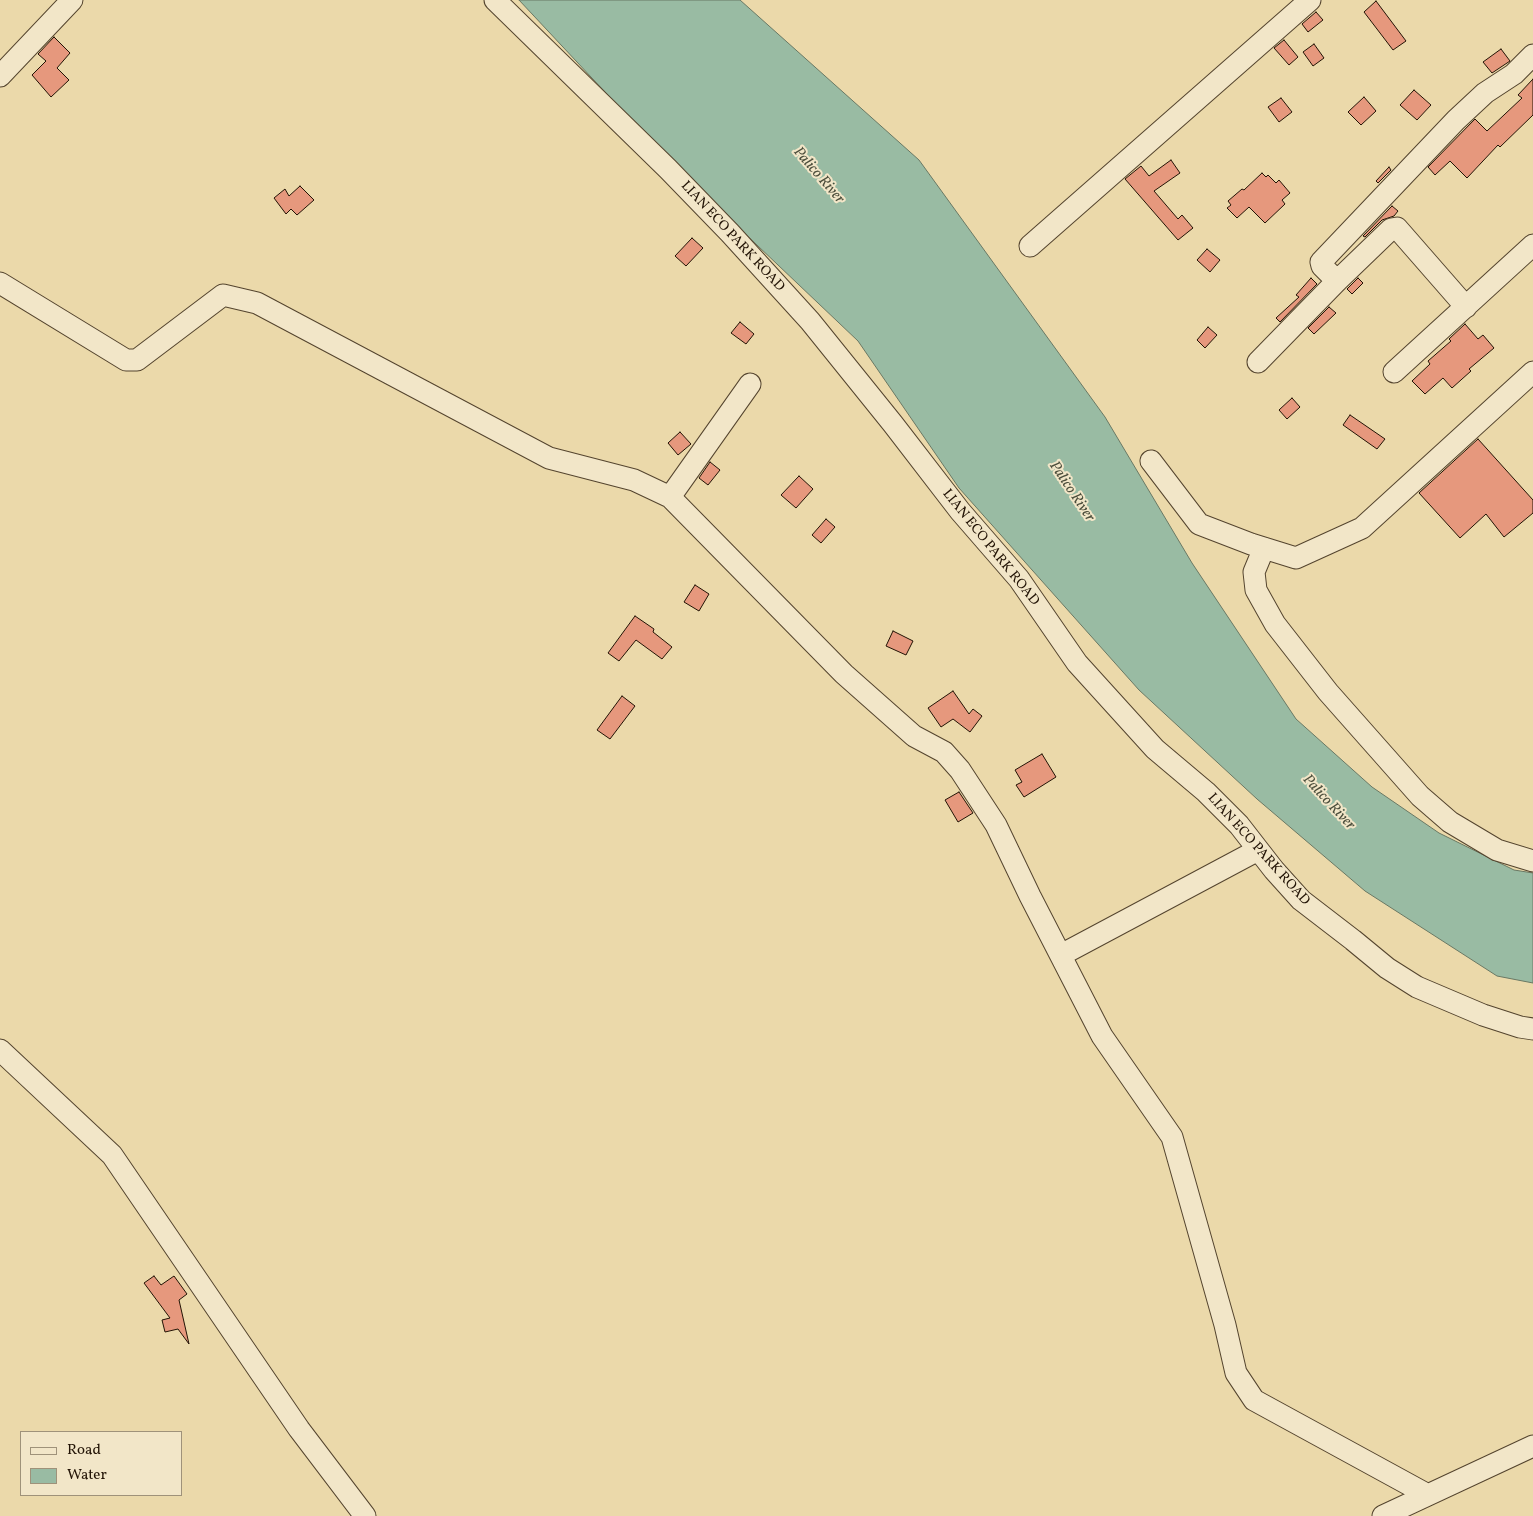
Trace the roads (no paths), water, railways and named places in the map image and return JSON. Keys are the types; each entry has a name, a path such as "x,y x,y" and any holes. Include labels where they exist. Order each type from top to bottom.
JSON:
{"street":[{"path":"0,76 72,0"},
{"name":"LIAN ECO PARK ROAD","path":"494,0 668,169 730,233 810,321 960,511 1019,580 1077,663 1155,749 1206,792 1239,825 1301,900 1387,968 1417,987 1483,1015 1520,1027 1533,1029"},
{"path":"1030,246 1310,0"},
{"path":"1337,281 1322,266 1321,262 1456,120 1485,93 1514,74 1533,55"},
{"path":"1258,362 1391,228 1397,228 1466,307"},
{"path":"1394,372 1533,245"},
{"path":"0,283 126,360 137,360 223,295 257,304 549,458 634,480 670,497 844,674 914,736 944,752 960,770 996,825 1102,1036 1172,1137 1236,1373 1254,1400 1428,1494"},
{"path":"1151,461 1199,524 1296,558 1362,528 1533,372"},
{"path":"670,497 750,384"},
{"path":"1264,548 1254,572 1256,590 1275,624 1328,692 1420,796 1450,822 1497,850 1533,860"},
{"path":"1061,955 1258,850"},
{"path":"0,1050 112,1155 299,1428 365,1516"},
{"path":"1383,1516 1533,1446"}],"water":[{"name":"Palico River","path":"519,0 740,0 919,160 1105,417 1192,563 1296,719 1372,787 1439,833 1514,870 1533,873 1533,983 1497,976 1365,891 1257,799 1139,690 959,488 858,341 678,170"}]}
